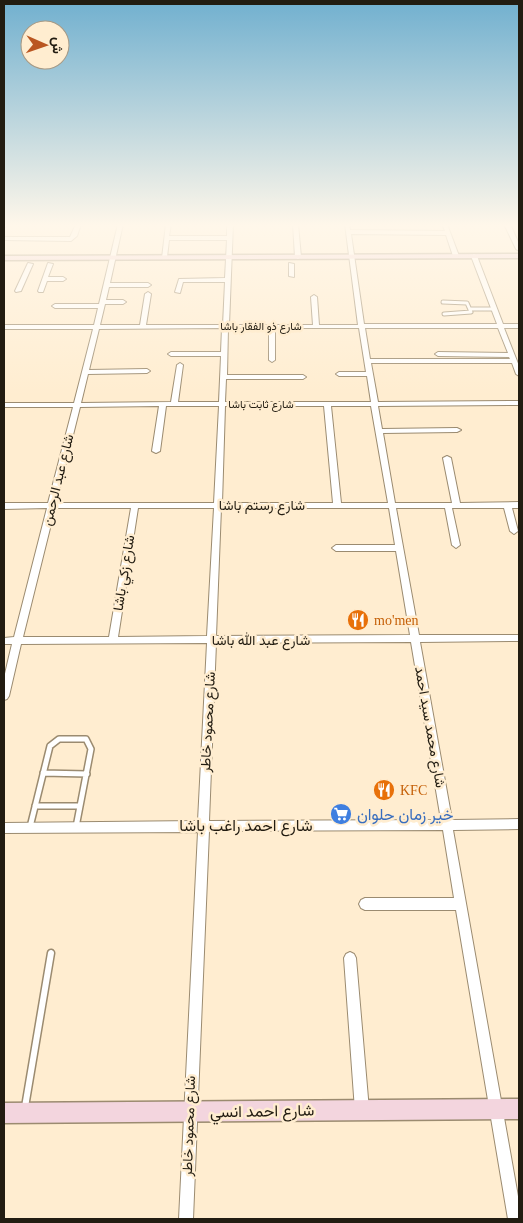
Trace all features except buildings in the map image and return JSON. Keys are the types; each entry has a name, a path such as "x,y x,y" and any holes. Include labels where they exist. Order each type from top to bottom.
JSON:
{"street":[{"path":"18,291 22,281"},
{"path":"41,291 44,281"},
{"name":"شارع عبد الرحمن","path":"4,696 6,674 18,641 109,281"},
{"path":"178,292 181,281"},
{"name":"شارع محمود خاطر","path":"186,1219 228,281"},
{"name":"شارع محمد سيد احمد","path":"355,281 374,404 515,1219"},
{"path":"483,281 519,374"},
{"path":"108,285 148,285"},
{"path":"143,326 148,294"},
{"path":"314,297 316,325"},
{"path":"55,306 123,302"},
{"path":"272,326 272,360"},
{"name":"شارع ذو الفقار باشا","path":"4,327 519,326"},
{"path":"368,361 512,356 519,353"},
{"path":"171,354 225,354"},
{"path":"438,354 512,356"},
{"path":"174,404 180,365"},
{"path":"86,372 146,371"},
{"path":"339,374 370,374"},
{"path":"224,377 304,377"},
{"name":"شارع ثابت باشا","path":"4,405 519,403"},
{"path":"156,451 163,404"},
{"path":"327,404 337,505"},
{"path":"379,431 457,430"},
{"path":"447,458 456,545"},
{"name":"شارع رستم باشا","path":"4,506 519,504"},
{"path":"507,505 514,531"},
{"name":"شارع زكي باشا","path":"113,640 135,506"},
{"path":"336,548 399,548"},
{"name":"شارع عبد الله باشا","path":"4,641 519,638"},
{"name":"شارع احمد راغب باشا","path":"4,828 519,824"},
{"path":"365,904 460,904"},
{"path":"350,958 362,1110"},
{"name":"شارع احمد انسي","path":"4,1113 519,1109"}],"lane":[{"path":"443,302 464,302 470,308 494,308"},
{"path":"444,314 467,314 471,312 470,308"},
{"path":"30,828 48,750 59,739 86,739 91,745 76,827"},
{"path":"43,773 87,774"},
{"path":"35,806 80,806"},
{"path":"24,1113 51,953"}],"place":[{"name":"mo'men","path":"358,620"},
{"name":"KFC","path":"384,790"},
{"name":"خير زمان حلوان","path":"341,814"}]}
